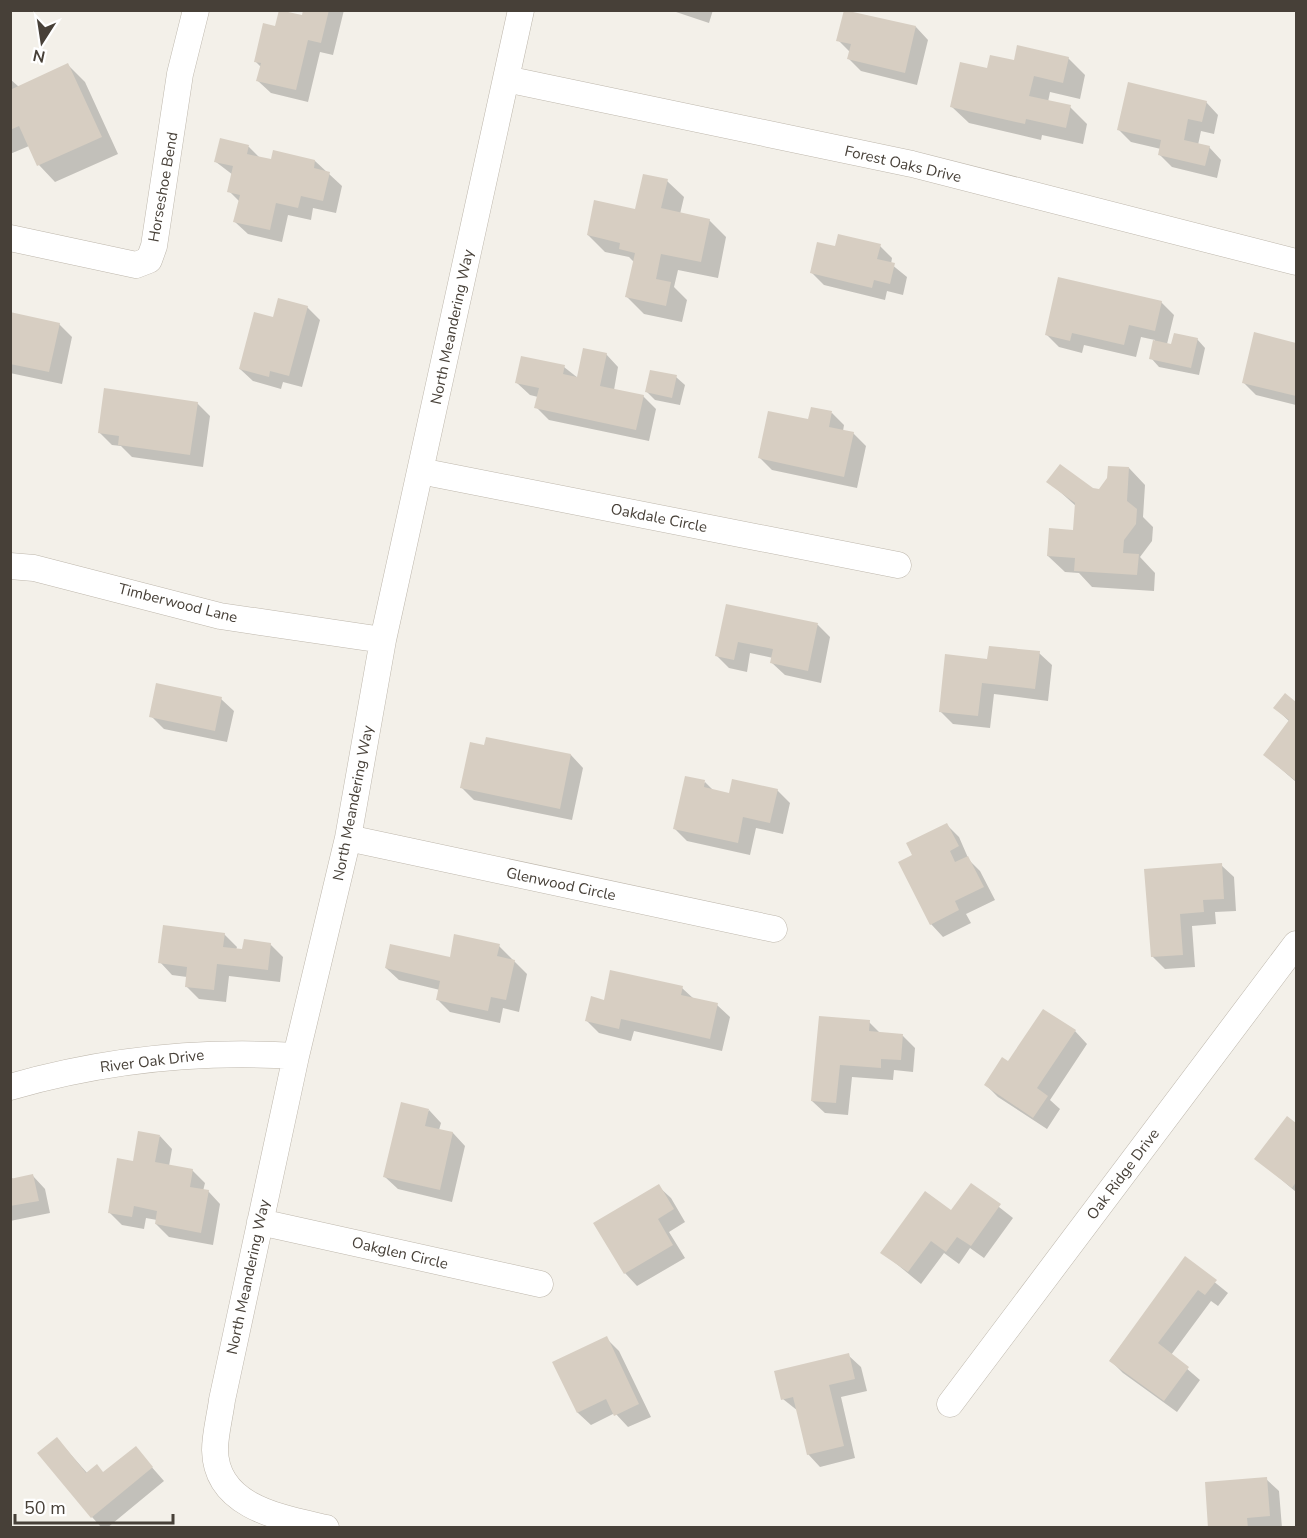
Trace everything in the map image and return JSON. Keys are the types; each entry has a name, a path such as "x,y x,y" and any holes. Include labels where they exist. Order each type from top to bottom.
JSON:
{"street":[{"name":"Horseshoe Bend","path":"10,238 136,265 148,260 154,246 180,74 196,10"},
{"name":"North Meandering Way","path":"326,1527 258,1511 231,1491 220,1472 215,1451 222,1400 296,1056 348,838 383,640 521,10"},
{"name":"Forest Oaks Drive","path":"506,79 912,164 1296,262"},
{"name":"Oakdale Circle","path":"420,471 898,565"},
{"name":"Timberwood Lane","path":"10,567 34,568 220,616 383,640"},
{"name":"Glenwood Circle","path":"348,838 774,929"},
{"name":"Oak Ridge Drive","path":"950,1404 1296,944"},
{"name":"River Oak Drive","path":"10,1087 55,1074 164,1056 235,1052 296,1056"},
{"name":"Oakglen Circle","path":"260,1222 540,1284"}],"building":[{"path":"279,10 302,15 303,10 329,10 321,43 308,40 296,90 256,81 261,63 254,62 263,23 275,26"},
{"path":"844,10 916,26 905,73 847,59 851,44 836,41"},
{"path":"1017,45 1069,57 1063,83 1034,76 1029,96 1071,105 1066,128 1026,119 1025,124 950,107 960,62 987,68 990,55 1014,60"},
{"path":"68,63 102,137 37,166 19,126 10,130 10,85 12,89"},
{"path":"1128,82 1207,101 1202,122 1188,119 1184,140 1210,146 1205,166 1158,155 1161,140 1117,130"},
{"path":"220,138 249,145 247,154 271,159 273,150 315,160 314,168 330,172 323,201 301,196 298,208 276,203 270,230 233,222 240,195 227,192 233,166 214,162"},
{"path":"643,174 668,179 661,208 710,219 701,262 661,254 656,279 671,282 666,306 625,297 635,253 619,249 620,243 587,235 594,200 635,209"},
{"path":"838,234 881,244 877,259 895,263 890,284 874,280 872,288 810,273 817,242 835,246"},
{"path":"1058,277 1162,301 1155,331 1129,325 1124,345 1072,333 1070,341 1045,335"},
{"path":"278,298 308,306 289,376 270,371 269,377 239,369 254,312 273,317"},
{"path":"10,312 60,323 49,372 10,364"},
{"path":"1254,332 1296,343 1296,396 1242,383"},
{"path":"1174,333 1198,338 1191,368 1149,359 1153,340 1171,344"},
{"path":"583,348 607,353 600,386 644,395 636,430 534,408 539,388 515,383 521,356 565,365 563,374 577,377"},
{"path":"650,370 677,375 672,398 645,392"},
{"path":"104,388 198,402 190,455 118,445 119,436 98,433"},
{"path":"811,407 832,411 829,427 854,432 844,477 758,458 768,411 808,419"},
{"path":"1060,464 1093,488 1099,489 1107,478 1108,466 1129,467 1127,501 1137,509 1136,524 1124,540 1123,553 1139,554 1137,575 1074,571 1075,558 1047,556 1049,528 1073,530 1075,503 1046,482"},
{"path":"726,604 818,623 808,671 770,663 773,649 738,642 734,660 715,656"},
{"path":"989,646 1040,651 1035,689 982,683 978,716 939,712 945,654 987,659"},
{"path":"156,683 222,697 215,731 149,717"},
{"path":"1285,693 1296,702 1296,781 1263,755 1289,720 1273,708"},
{"path":"486,737 571,754 560,809 460,788 470,742 484,745"},
{"path":"685,776 705,780 704,787 729,793 732,779 778,789 770,823 743,817 738,843 673,829"},
{"path":"947,823 959,846 950,851 955,862 968,856 984,887 955,901 959,910 930,925 898,862 912,855 906,843"},
{"path":"1222,863 1224,899 1203,900 1204,912 1180,914 1183,955 1151,957 1144,869"},
{"path":"163,925 225,933 223,947 242,949 244,939 271,943 268,970 217,964 214,990 185,987 187,967 158,963"},
{"path":"454,934 500,944 497,956 515,960 506,1000 491,997 488,1011 436,1000 440,981 385,968 390,944 450,957"},
{"path":"610,970 683,986 681,995 718,1003 710,1039 621,1019 619,1029 585,1021 591,996 604,1000"},
{"path":"1043,1009 1076,1030 1037,1088 1048,1096 1033,1118 984,1085 1002,1057 1008,1061"},
{"path":"819,1016 870,1020 869,1031 903,1034 901,1060 881,1059 881,1068 840,1065 836,1103 811,1101"},
{"path":"401,1102 429,1109 425,1126 453,1132 440,1190 383,1177"},
{"path":"1287,1116 1296,1123 1296,1182 1292,1188 1254,1159"},
{"path":"138,1131 160,1135 155,1162 193,1169 190,1187 209,1190 201,1233 155,1224 157,1211 134,1206 132,1217 108,1213 117,1158 133,1161"},
{"path":"33,1174 39,1201 10,1206 10,1179"},
{"path":"971,1183 1001,1204 971,1246 957,1237 946,1252 931,1241 908,1272 880,1253 925,1191 951,1210"},
{"path":"659,1184 674,1209 658,1219 673,1245 624,1274 593,1223"},
{"path":"1185,1256 1217,1280 1205,1295 1198,1290 1158,1343 1189,1367 1164,1401 1109,1361"},
{"path":"607,1336 639,1404 614,1416 606,1399 577,1413 552,1362"},
{"path":"849,1353 855,1379 829,1385 844,1446 807,1455 793,1397 781,1400 774,1371"},
{"path":"57,1437 86,1473 97,1464 103,1472 136,1446 153,1467 91,1518 37,1453"},
{"path":"1267,1477 1270,1516 1247,1518 1248,1528 1208,1528 1205,1482"}]}
